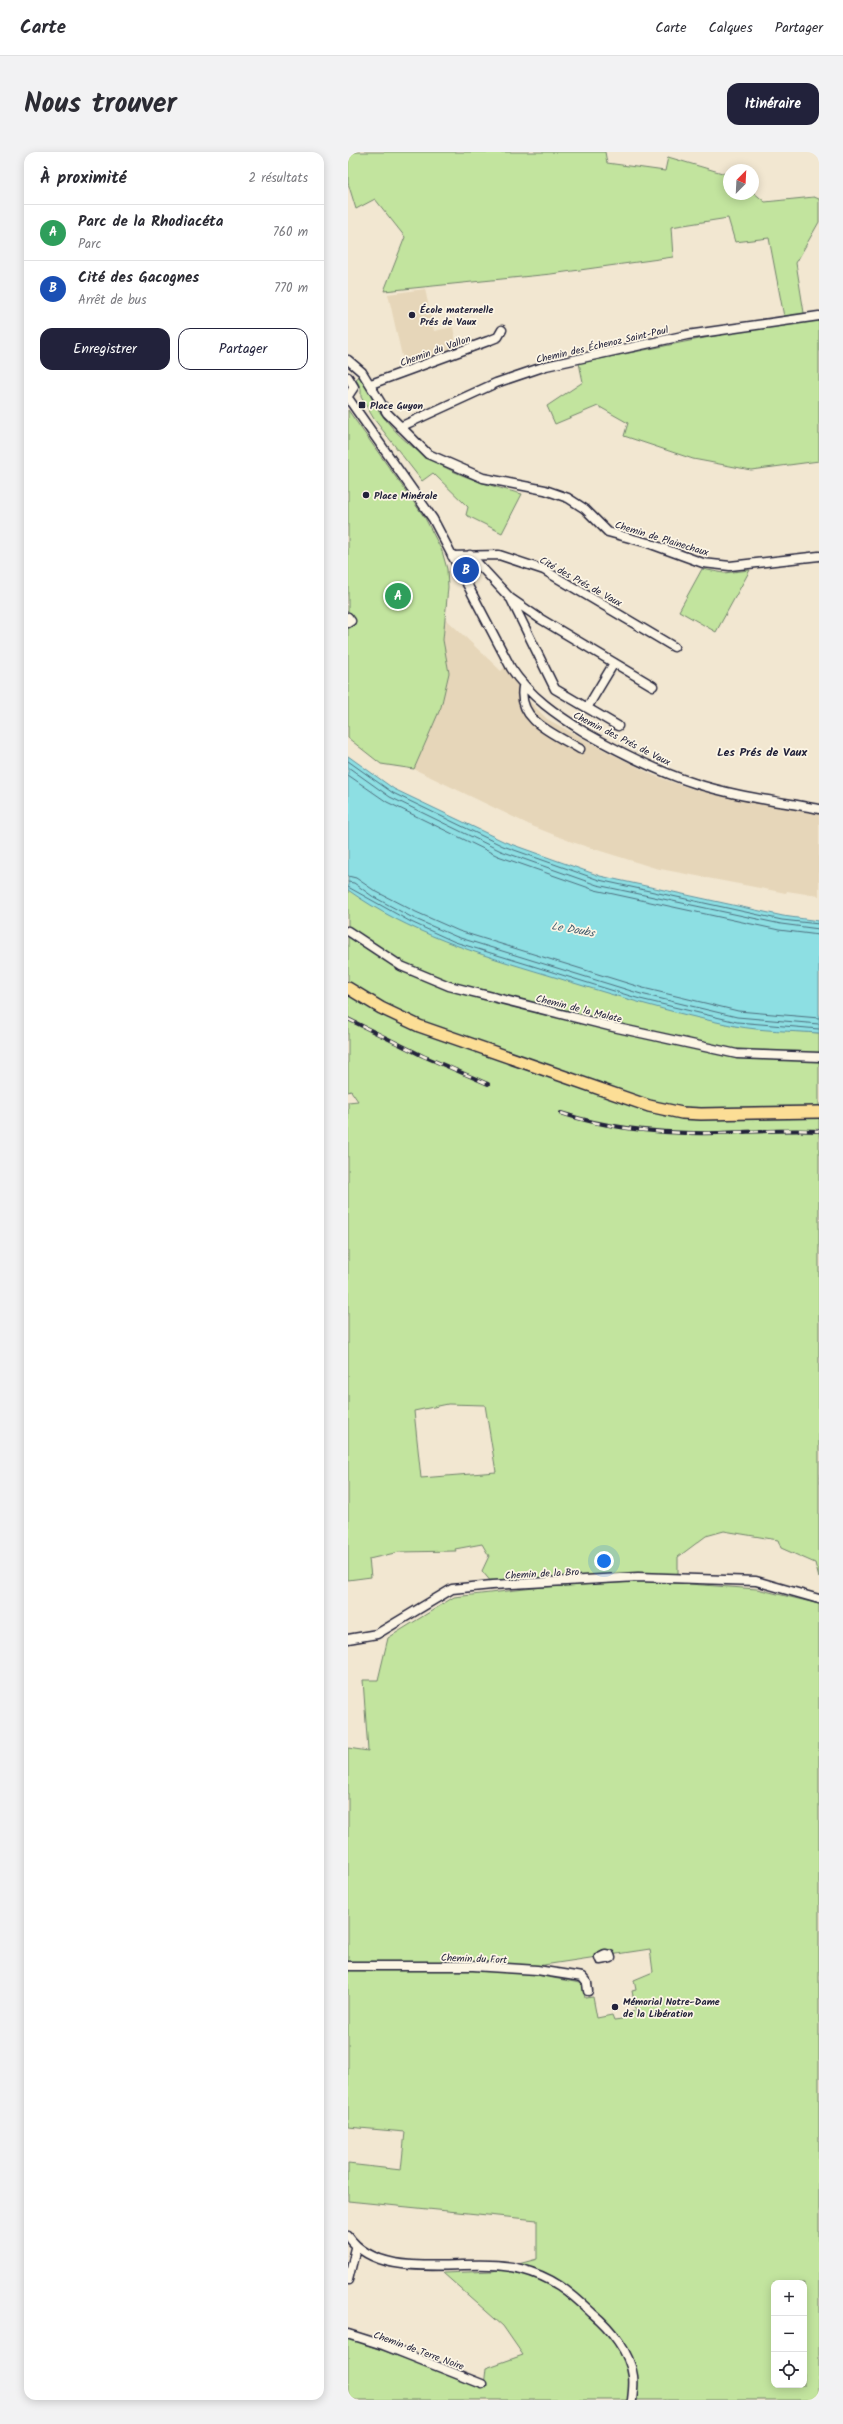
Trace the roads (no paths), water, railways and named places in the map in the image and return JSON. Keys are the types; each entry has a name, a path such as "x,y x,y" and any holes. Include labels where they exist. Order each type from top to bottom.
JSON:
{"main road":[{"path":"348,988 381,1008 419,1026 656,1108 701,1114 819,1112"}],"street":[{"name":"Chemin des Échenoz Saint-Paul","path":"400,427 496,383 546,366 687,336 819,316"},
{"name":"Chemin du Vallon","path":"371,384 498,337 502,330"},
{"name":"Chemin de Plainechaux","path":"348,360 358,367 371,384 387,413 428,454 483,478 545,490 568,498 585,509 608,532 648,543 703,563 730,566 819,556"},
{"path":"348,377 354,387 348,397"},
{"name":"Chemin des Prés de Vaux","path":"348,397 433,519 511,668 523,687 560,717 601,741 662,771 727,792 819,809"},
{"path":"470,555 510,598 539,618 653,686"},
{"name":"Cité des Prés de Vaux","path":"452,556 499,555 544,570 674,646"},
{"path":"510,598 555,689 618,726"},
{"path":"348,617 351,621 348,623"},
{"path":"587,708 614,663"},
{"path":"523,687 522,701 524,708 534,721 580,749"},
{"name":"Chemin de la Malate","path":"348,930 401,966 449,986 613,1027 737,1054 819,1057"},
{"name":"Chemin de la Bro","path":"348,1639 377,1634 452,1589 514,1583 638,1577 756,1581 819,1599"},
{"name":"Chemin du Fort","path":"348,1966 473,1966 508,1969 582,1977 587,1983 588,1991"},
{"path":"348,2236 356,2248 377,2260 422,2265 490,2264 521,2269 548,2279 565,2288 598,2317 619,2343 633,2375 632,2400"},
{"path":"348,2280 356,2248"},
{"name":"Chemin de Terre Noire","path":"348,2334 482,2384"}],"water":[{"name":"Le Doubs","path":"348,756 394,789 505,842 600,876 783,916 819,921 819,1033 745,1028 640,1003 522,967 444,941 371,905 348,890"}],"railway":[{"path":"348,1019 423,1056 488,1084"},
{"path":"561,1113 580,1119 619,1127 658,1132 718,1133 781,1130 819,1131"}],"place":[{"name":"École maternelle Prés de Vaux","path":"412,315"},
{"name":"Place Guyon","path":"362,405"},
{"name":"Place Minérale","path":"366,495"},
{"name":"Cité des Gacognes","path":"466,570"},
{"name":"Parc de la Rhodiacéta","path":"398,596"},
{"name":"Mémorial Notre-Dame de la Libération","path":"615,2007"}],"district":[{"name":"Les Prés de Vaux","path":"762,752"}]}
